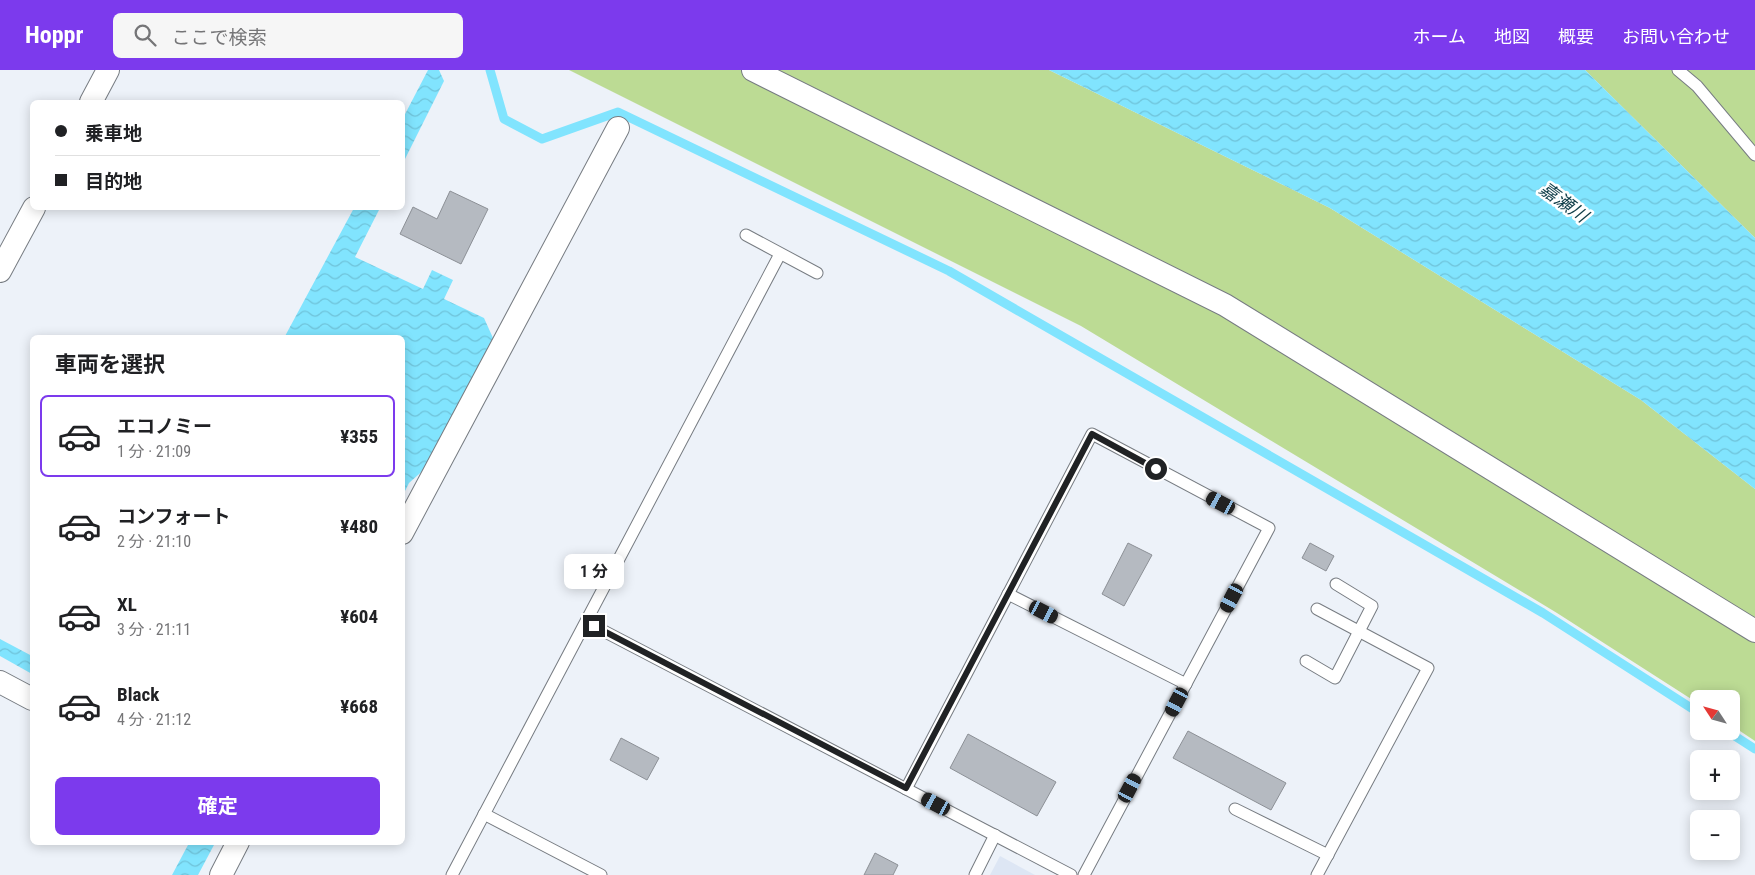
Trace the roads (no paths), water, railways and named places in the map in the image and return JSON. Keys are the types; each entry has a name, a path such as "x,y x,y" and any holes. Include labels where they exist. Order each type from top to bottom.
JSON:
{"street":[{"path":"92,100 108,70"},
{"path":"753,70 1225,305 1755,631"},
{"path":"405,527 618,128"},
{"path":"0,272 33,210"},
{"path":"0,682 30,698"},
{"path":"220,875 236,845"}],"lane":[{"path":"1678,70 1697,86 1755,155"},
{"path":"746,235 817,273"},
{"path":"452,875 780,254"},
{"path":"906,788 1092,434 1269,528 1084,875"},
{"path":"1306,661 1335,678 1372,606 1336,584"},
{"path":"1008,594 1186,684"},
{"path":"1317,608 1428,668 1317,875"},
{"path":"594,626 1071,875"},
{"path":"1235,809 1328,855"},
{"path":"484,814 601,875"},
{"path":"975,875 995,835"}],"water":[{"path":"428,70 439,70 444,81 405,159 405,114"},
{"name":"嘉瀬川","path":"1049,70 1585,70 1755,238 1755,489 1641,400 1330,208"},
{"path":"353,210 379,210 355,257 423,289 432,270 453,280 444,299 484,318 493,338 427,467 409,483 405,491 405,335 286,335"},
{"path":"0,639 30,655 30,673 0,656"},
{"path":"188,845 214,845 198,875 172,875"}],"waterway":[{"path":"490,70 504,119 542,139 618,112 949,271 1543,613 1690,707"},
{"path":"1740,739 1755,749"}]}
